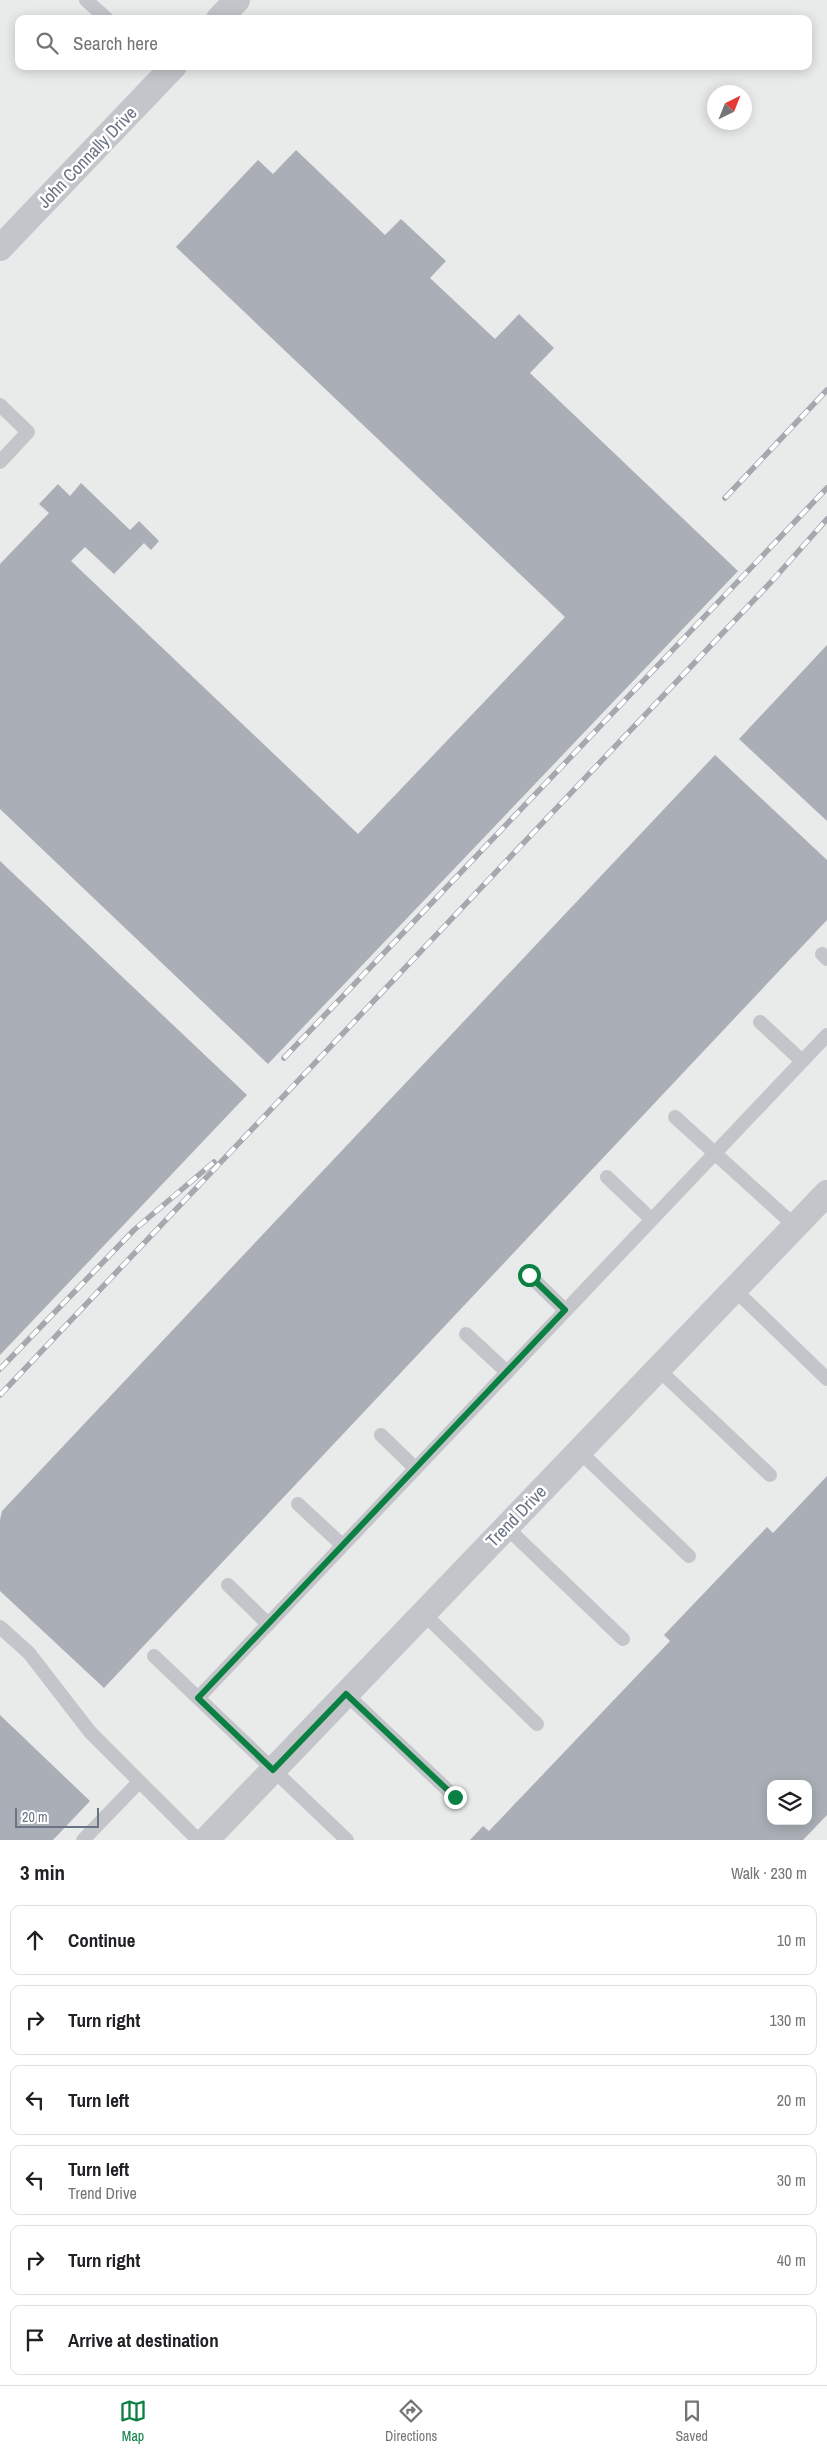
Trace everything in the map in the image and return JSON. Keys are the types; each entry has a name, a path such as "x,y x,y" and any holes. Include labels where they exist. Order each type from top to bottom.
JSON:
{"street":[{"name":"John Connally Drive","path":"0,248 166,70"},
{"name":"Trend Drive","path":"206,1840 826,1195"}],"lane":[{"path":"86,0 103,15"},
{"path":"0,405 28,432 0,462"},
{"path":"760,1022 802,1061"},
{"path":"198,1698 827,1035"},
{"path":"675,1117 795,1226"},
{"path":"607,1177 651,1219"},
{"path":"529,1275 565,1310"},
{"path":"734,1289 827,1379"},
{"path":"466,1334 507,1372"},
{"path":"658,1369 770,1475"},
{"path":"381,1435 415,1468"},
{"path":"579,1451 689,1556"},
{"path":"298,1504 342,1545"},
{"path":"506,1527 623,1639"},
{"path":"228,1585 268,1624"},
{"path":"423,1613 537,1724"},
{"path":"0,1627 29,1653 90,1732 198,1840"},
{"path":"154,1656 347,1840"},
{"path":"346,1694 455,1797"},
{"path":"83,1840 139,1782"}],"shaded area":[{"path":"0,0 827,0 827,1840 0,1840"}],"building":[{"path":"296,150 385,235 401,219 446,261 430,278 495,339 519,314 554,348 530,373 738,571 268,1064 0,809 0,564 49,513 39,504 58,484 70,496 81,483 130,530 139,521 159,541 151,550 144,543 114,574 85,547 71,561 358,834 565,617 176,247 258,160 273,174"},
{"path":"827,645 827,821 739,739"},
{"path":"715,755 827,860 827,920 104,1688 0,1591 0,1520 2,1511"},
{"path":"0,861 247,1095 0,1355"},
{"path":"827,1476 827,1815 803,1840 470,1840 483,1826 489,1831 670,1641 664,1635 767,1527 773,1533"},
{"path":"0,1715 90,1801 53,1840 0,1840"}],"railway":[{"path":"725,498 827,390"},
{"path":"284,1058 827,488"},
{"path":"0,1395 772,581 827,519"},
{"path":"0,1369 134,1230 214,1162"}],"route":[{"path":"455,1797 346,1694 273,1770 198,1698 565,1310 529,1275"}]}
